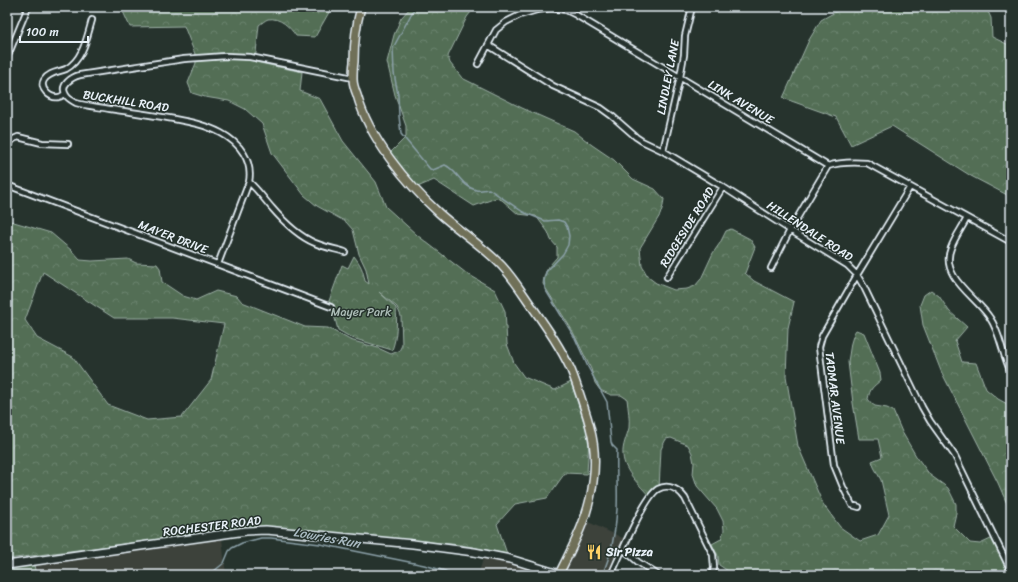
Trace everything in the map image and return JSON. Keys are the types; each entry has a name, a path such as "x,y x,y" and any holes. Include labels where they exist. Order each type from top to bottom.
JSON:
{"main road":[{"path":"361,7 356,36 353,78 357,97 365,118 380,144 420,194 437,211 508,272 546,326 570,369 590,427 595,451 595,462 589,505 580,532 560,575"}],"street":[{"path":"7,58 28,7"},
{"name":"LINDLEY LANE","path":"663,151 680,78 692,7"},
{"name":"LINK AVENUE","path":"478,64 496,30 506,22 520,15 537,10 551,8 566,10 828,166"},
{"path":"65,94 59,97 49,94 45,91 42,84 46,77 69,67 78,57 84,46 92,20"},
{"name":"HILLENDALE ROAD","path":"488,45 553,86 601,108 642,142 663,151 790,230 848,264 864,287 922,407 954,456 1011,571"},
{"name":"BUCKHILL ROAD","path":"218,264 249,182 250,168 243,152 235,143 222,133 205,126 179,120 82,104 72,100 65,94 64,90 66,82 76,77 166,62 218,56 250,57 353,78"},
{"path":"7,147 14,138 18,137 42,143 68,144"},
{"path":"771,268 790,230 828,166 836,164 867,163 1011,242"},
{"path":"249,182 256,188 278,215 299,234 315,243 345,252"},
{"name":"MAYER DRIVE","path":"7,185 331,307"},
{"name":"RIDGESIDE ROAD","path":"668,278 723,187"},
{"name":"TADMAR AVENUE","path":"859,507 852,505 834,465 819,347 822,336 910,187"},
{"path":"967,218 951,248 948,256 949,264 955,278 983,307 991,318 1011,372"},
{"path":"611,575 637,519 654,492 663,487 672,488 681,492 685,498 713,555 714,568 712,575"},
{"name":"ROCHESTER ROAD","path":"7,565 246,531 266,530 413,544 474,552 510,559 560,575"},
{"path":"623,549 638,562 658,575"}],"shaded area":[{"path":"584,520 627,540 611,575 559,575"},
{"path":"222,539 226,575 36,575 34,565"},
{"path":"484,556 533,569 548,575 478,575"}],"green space":[{"name":"Mayer Park","path":"121,7 332,7 315,37 296,36 288,26 277,20 268,19 259,25 255,62 302,72 300,91 320,99 343,141 376,182 386,207 417,235 466,273 495,290 505,311 507,344 514,363 524,377 555,390 571,382 589,438 587,474 565,473 547,498 515,504 497,524 507,554 461,545 264,526 7,559 7,220 51,233 80,260 92,261 128,259 136,263 157,264 160,268 162,282 183,296 196,300 216,291 237,296 242,302 305,327 328,328 350,340 378,348 391,354 399,351 402,345 401,316 397,307 379,292 396,308 395,340 392,350 352,338 338,330 332,307 329,306 329,301 342,265 348,268 354,256 361,268 365,281 369,284 366,269 359,254 353,230 346,222 317,206 304,195 272,153 262,124 245,109 229,101 192,93 188,83 196,63 195,54 184,26 130,27","holes":["43,272 114,318 172,318 224,324 211,380 182,417 147,420 108,405 73,357 37,338 25,320"]},
{"path":"411,7 475,7 467,17 448,56 450,63 462,78 522,108 574,131 614,160 633,179 655,189 664,199 660,215 640,248 642,266 648,277 656,283 674,290 687,289 695,286 701,279 713,253 726,231 731,229 750,239 755,247 745,273 754,281 794,302 788,328 786,376 798,446 823,504 840,527 860,541 878,535 889,515 881,480 872,461 882,457 878,439 859,439 848,362 851,343 856,330 864,333 880,373 881,380 872,388 868,399 875,406 887,408 893,411 902,432 916,456 930,475 948,488 956,504 956,513 953,526 970,543 980,544 995,537 1007,562 1011,560 1011,575 732,575 719,565 718,556 712,544 721,539 724,530 723,521 717,509 697,486 693,474 694,463 692,453 688,445 671,438 666,439 661,449 659,489 650,497 629,473 624,461 623,452 629,428 627,399 621,395 611,395 600,390 595,383 591,369 572,330 543,284 547,269 557,257 557,247 536,216 518,214 502,200 496,198 474,206 434,180 415,188 388,155 406,137 406,126 395,95 387,62 394,35 401,18"},
{"path":"844,7 986,7 991,18 992,37 1011,46 1011,197 971,176 892,126 851,145 836,117 783,98 809,40 821,20"},
{"path":"931,290 939,296 949,311 967,327 955,341 962,362 976,363 986,389 998,399 1011,406 1011,513 998,483 941,371 923,325 920,305 924,295"},
{"path":"34,565 36,575 7,575 7,569"}],"waterway":[{"path":"415,7 393,48 394,73 398,95 401,134 430,169 433,170 445,165 449,167 467,186 477,190 489,189 523,212 545,221 558,220 564,222 567,227 569,236 568,245 563,254 546,272 544,281 545,289 575,338 588,367 607,402 611,442 617,450 616,526 602,575"},
{"name":"Lowries Run","path":"209,575 224,563 229,551 232,548 242,543 261,538 320,544 424,565 454,575"}],"place":[{"name":"Sir Pizza","path":"594,552"}]}
